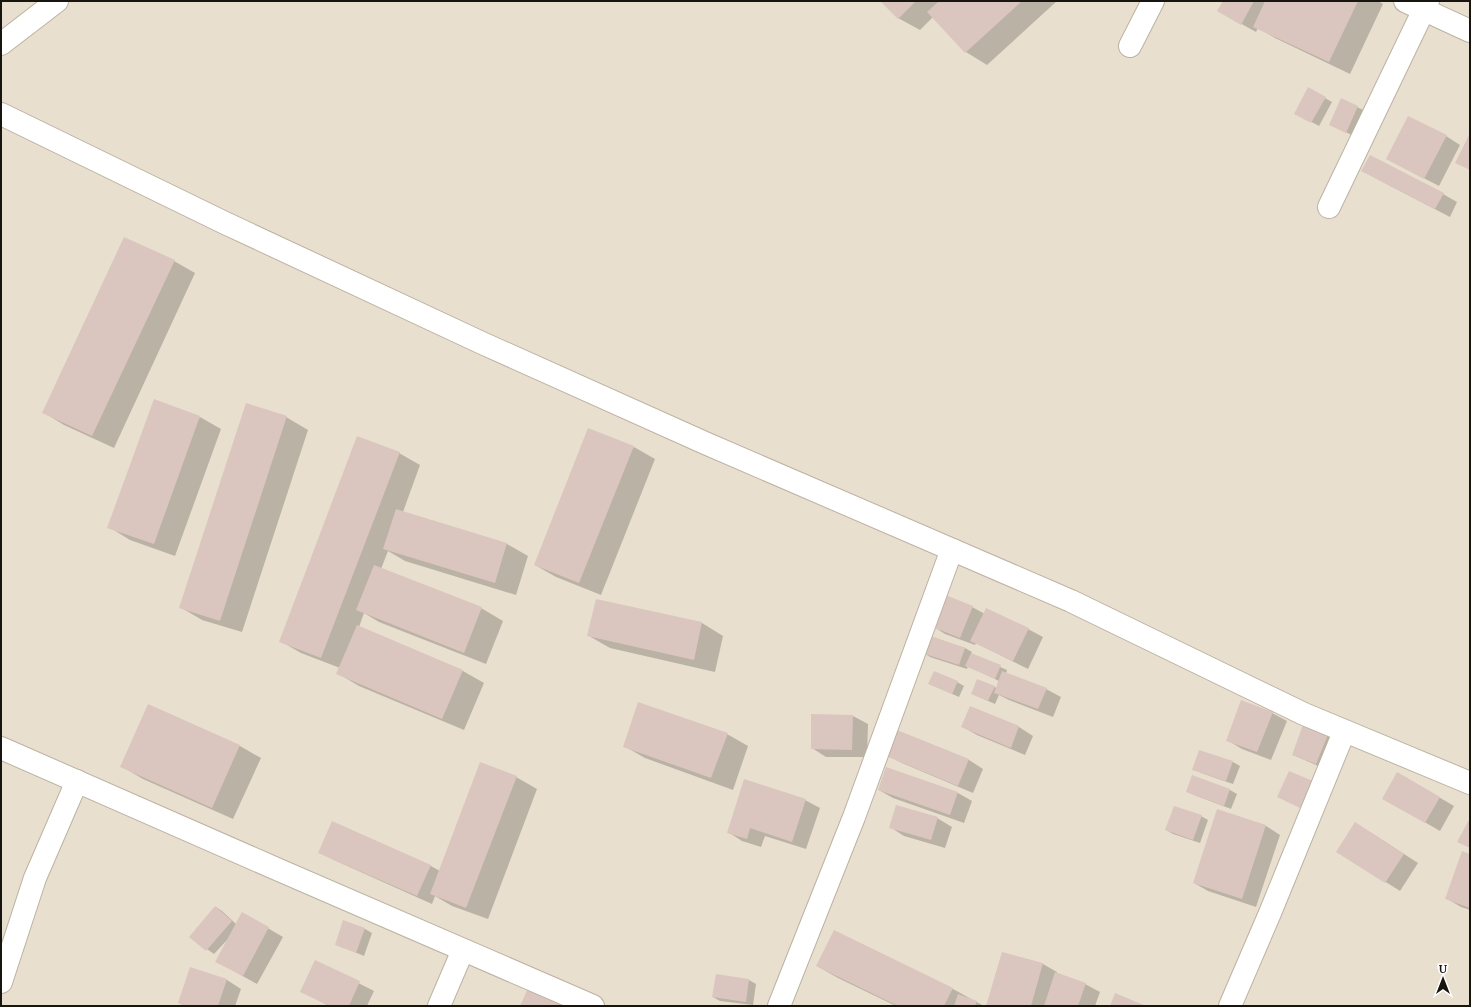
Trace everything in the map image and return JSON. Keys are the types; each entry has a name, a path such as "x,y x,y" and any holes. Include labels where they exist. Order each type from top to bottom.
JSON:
{"street":[{"path":"1,44 57,1"},
{"path":"1130,46 1153,1"},
{"path":"1329,207 1419,4 1470,31"},
{"path":"1,114 232,226 482,344 1072,602 1344,732 1470,783"},
{"path":"778,1006 854,817 952,550"},
{"path":"1230,1006 1344,732"},
{"path":"1,748 593,1006"},
{"path":"1,982 35,878 77,781"},
{"path":"439,1006 462,950"}],"building":[{"path":"880,1 916,1 898,19"},
{"path":"939,1 1022,1 965,53 927,12"},
{"path":"1223,1 1254,1 1241,25 1217,11"},
{"path":"1265,1 1358,1 1329,62 1253,27"},
{"path":"1308,87 1326,97 1311,123 1294,114"},
{"path":"1341,98 1358,106 1346,133 1329,125"},
{"path":"1408,116 1447,135 1424,179 1386,159"},
{"path":"1470,133 1470,170 1455,163"},
{"path":"1370,155 1444,193 1435,209 1361,171"},
{"path":"124,237 175,260 92,436 42,413"},
{"path":"154,399 200,416 154,544 107,528"},
{"path":"246,403 287,416 220,621 179,608"},
{"path":"588,428 634,446 579,583 534,565"},
{"path":"357,436 400,452 321,658 279,642"},
{"path":"396,509 507,543 495,583 383,549"},
{"path":"374,565 482,607 464,653 356,610"},
{"path":"943,594 973,606 960,638 930,626"},
{"path":"596,599 702,622 694,660 587,636"},
{"path":"986,608 1029,628 1013,661 970,641"},
{"path":"357,625 463,670 442,719 336,674"},
{"path":"928,635 965,648 959,665 922,653"},
{"path":"971,653 1001,665 995,679 965,666"},
{"path":"934,671 958,681 952,694 928,684"},
{"path":"1002,671 1047,688 1038,709 994,693"},
{"path":"977,679 995,686 988,701 971,694"},
{"path":"1241,700 1273,712 1257,752 1226,741"},
{"path":"638,702 728,733 711,778 623,747"},
{"path":"148,704 240,745 212,808 120,767"},
{"path":"970,706 1019,726 1011,748 961,727"},
{"path":"811,714 853,715 852,750 811,749"},
{"path":"1304,722 1329,732 1316,764 1292,755"},
{"path":"897,730 969,759 958,786 886,756"},
{"path":"1199,750 1233,761 1226,781 1192,770"},
{"path":"480,762 517,776 466,908 430,894"},
{"path":"886,767 958,792 950,815 878,790"},
{"path":"1289,771 1313,781 1300,808 1277,797"},
{"path":"1397,772 1440,797 1425,823 1382,799"},
{"path":"1192,775 1230,789 1224,806 1186,792"},
{"path":"744,779 806,799 792,842 750,828 747,839 727,833"},
{"path":"896,805 938,817 931,840 889,828"},
{"path":"1174,806 1202,815 1193,840 1165,830"},
{"path":"1217,809 1266,825 1242,899 1193,883"},
{"path":"1470,818 1470,848 1457,842"},
{"path":"332,821 431,865 417,896 318,853"},
{"path":"1355,822 1404,854 1385,883 1336,852"},
{"path":"1462,851 1470,854 1470,908 1445,899"},
{"path":"215,906 232,921 206,951 189,937"},
{"path":"242,912 269,927 243,976 215,962"},
{"path":"343,920 365,928 356,953 335,945"},
{"path":"834,930 953,988 944,1006 898,1006 816,966"},
{"path":"1002,952 1043,963 1031,1006 986,1006"},
{"path":"315,960 360,981 349,1006 330,1006 300,992"},
{"path":"190,967 227,979 218,1006 187,1006 178,1003"},
{"path":"1055,972 1086,983 1078,1006 1044,1006"},
{"path":"716,974 749,979 746,1002 712,997"},
{"path":"529,986 566,1004 565,1006 520,1006"},
{"path":"1115,993 1146,1006 1110,1006"},
{"path":"958,994 977,1001 975,1006 954,1006"}]}
